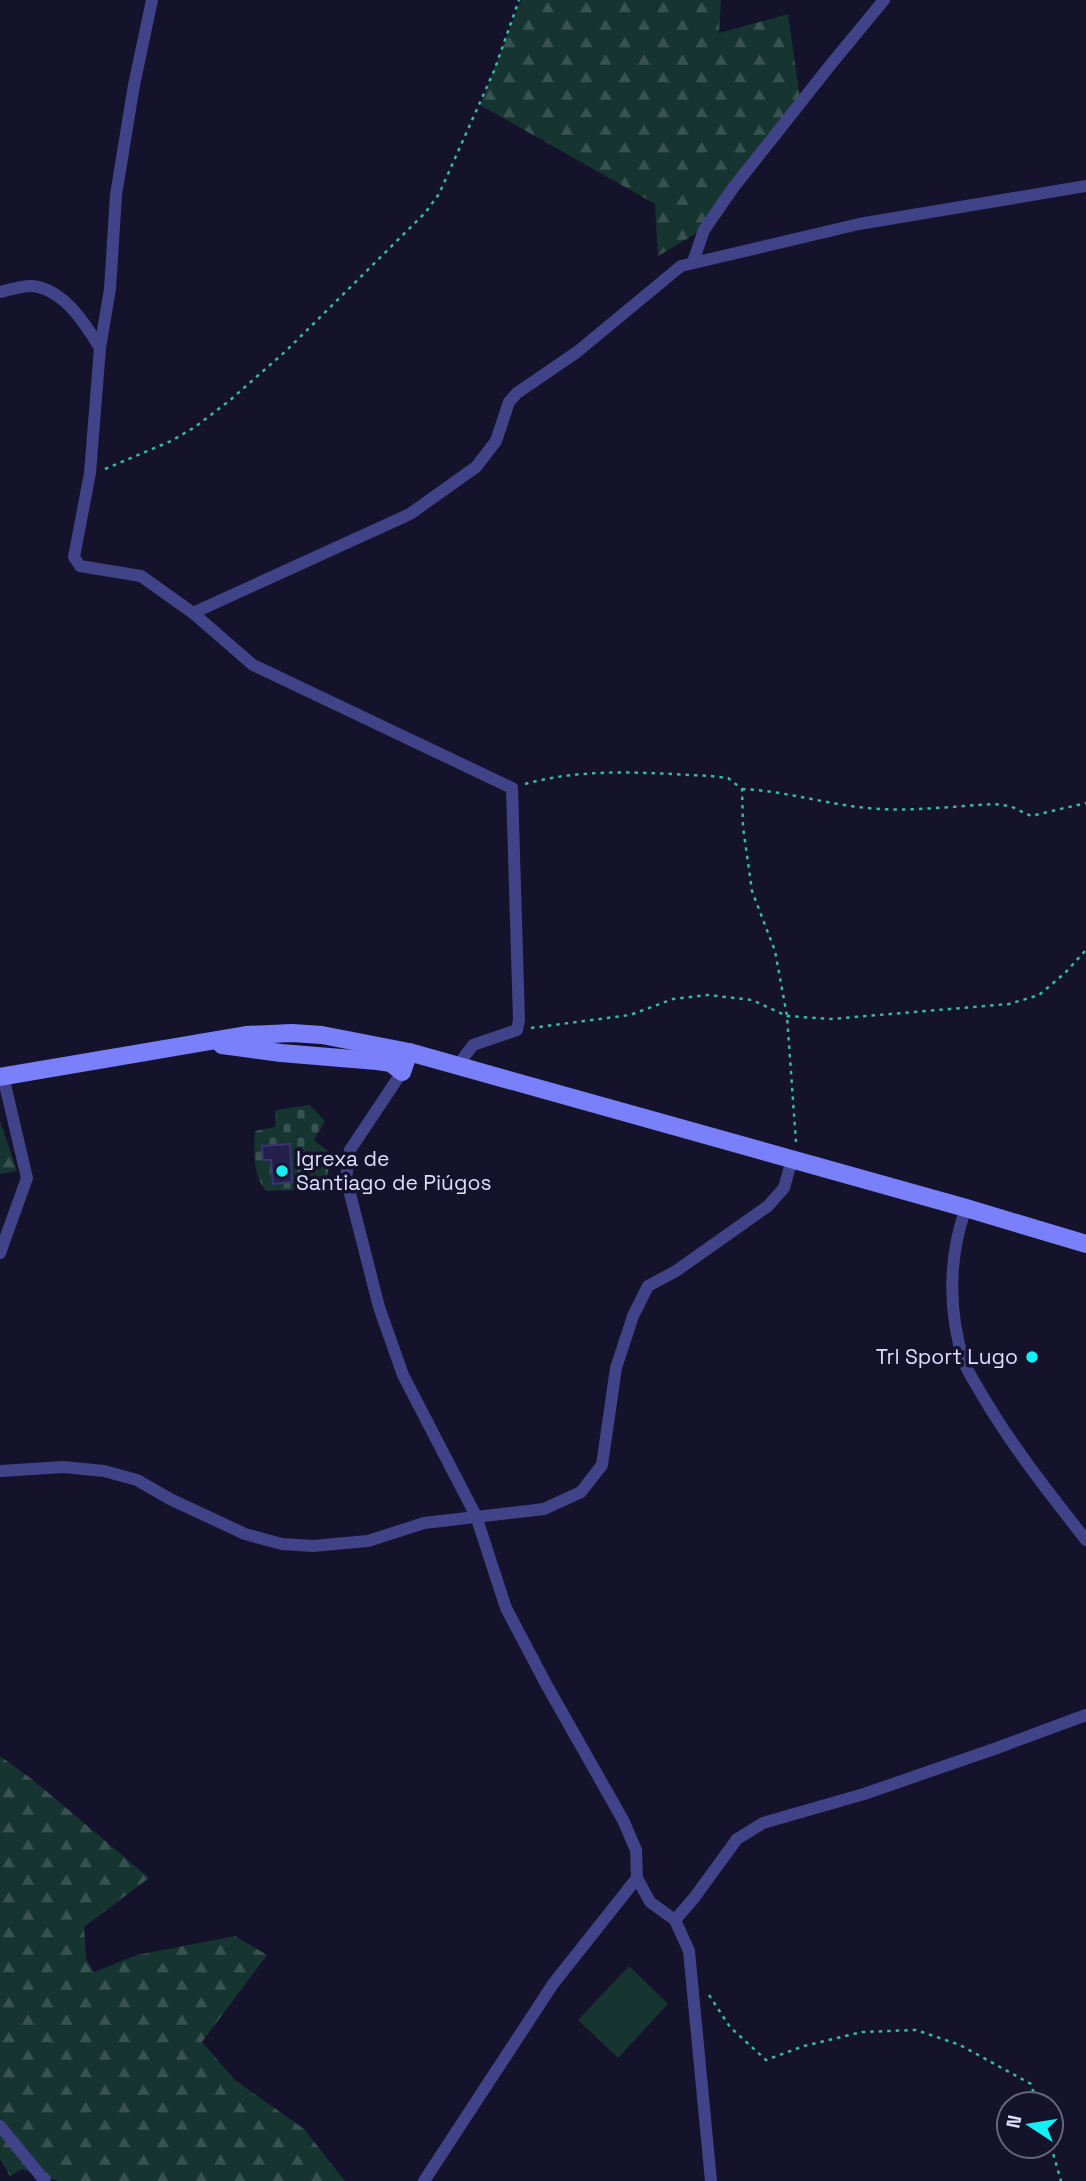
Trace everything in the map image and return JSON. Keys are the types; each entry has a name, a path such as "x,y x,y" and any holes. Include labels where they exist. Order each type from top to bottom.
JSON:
{"main road":[{"path":"2,1076 246,1035 322,1035 409,1052 458,1065 1086,1244"},
{"path":"201,1042 281,1053 391,1063 402,1072 409,1052"}],"street":[{"path":"152,0 134,85 116,195 110,289 100,348 90,471 74,556 80,566 141,576 193,613 253,665 512,788 519,994 517,1030 473,1045 458,1065"},
{"path":"693,262 704,230 733,188 884,0"},
{"path":"193,613 410,514 476,467 496,441 509,402 517,393 577,352 681,266 859,223 1086,186"},
{"path":"0,292 30,285 49,290 70,307 100,348"},
{"path":"402,1072 350,1150 346,1178 379,1307 403,1375 476,1516 506,1608 624,1820 636,1850 637,1878 650,1902 675,1920 689,1951 711,2181"},
{"path":"0,1253 27,1178 2,1076"},
{"path":"0,1471 63,1467 104,1471 137,1480 170,1499 245,1534 282,1544 313,1546 368,1541 424,1523 544,1509 580,1492 602,1465 616,1368 633,1316 648,1286 676,1271 768,1206 784,1188 792,1159"},
{"path":"966,1208 956,1236 952,1276 954,1325 965,1365 996,1419 1042,1484 1086,1539"},
{"path":"675,1920 737,1839 763,1823 864,1794 1086,1715"},
{"path":"424,2181 553,1984 637,1878"},
{"path":"0,2126 45,2181"}],"path":[{"path":"90,471 102,470 171,441 195,427 229,401 287,350 425,213 439,194 489,83 519,0"},
{"path":"512,788 553,776 604,772 728,778 742,789 881,809 994,804 1010,806 1031,816 1086,803"},
{"path":"742,789 743,827 752,891 775,951 787,1016 796,1141 792,1159"},
{"path":"517,1030 630,1015 673,999 708,995 752,1000 787,1016 831,1019 1009,1004 1039,995 1065,974 1086,950"},
{"path":"691,1974 702,1983 730,2027 766,2060 804,2046 862,2032 916,2030 960,2045 1031,2084 1033,2090"},
{"path":"1055,2160 1061,2181"}],"green space":[{"path":"521,0 721,0 719,33 788,14 800,99 711,225 658,256 655,204 480,105"},
{"path":"310,1105 325,1121 314,1140 332,1154 324,1189 266,1191 256,1170 255,1131 275,1127 276,1110"},
{"path":"0,1121 17,1171 0,1174"},
{"path":"0,1756 33,1780 149,1878 84,1927 86,1959 94,1972 137,1955 235,1936 267,1955 202,2042 235,2080 304,2129 345,2181 58,2181 22,2169 10,2176 0,2159"},
{"path":"629,1966 668,2004 618,2058 578,2020"}],"building":[{"name":"Igrexa de Santiago de Piúgos","path":"290,1144 292,1182 273,1184 271,1160 263,1160 262,1146"}],"place":[{"name":"Igrexa de Santiago de Piúgos","path":"282,1171"},
{"name":"Trl Sport Lugo","path":"1032,1357"}]}
